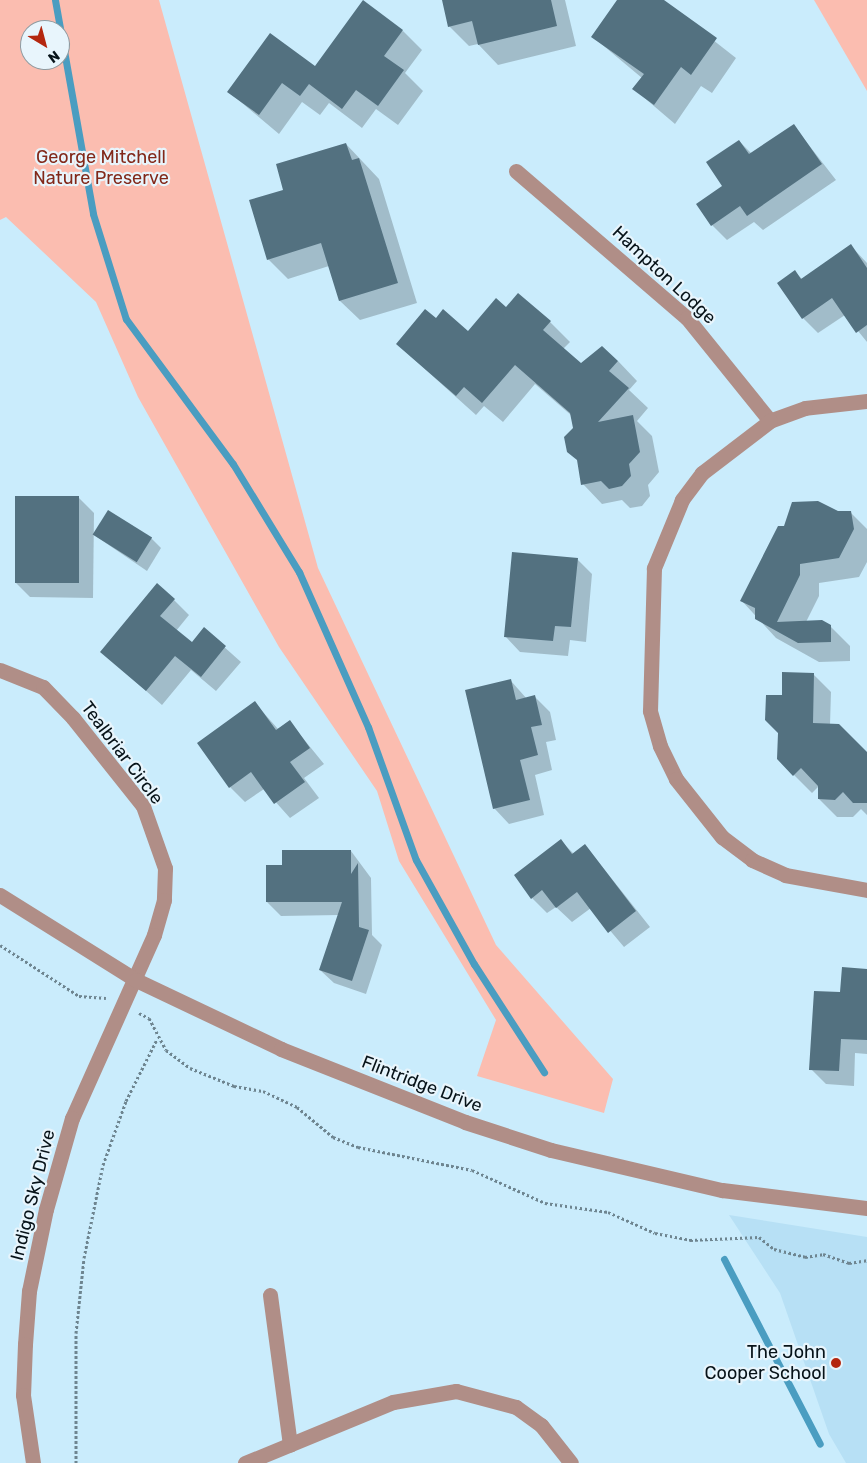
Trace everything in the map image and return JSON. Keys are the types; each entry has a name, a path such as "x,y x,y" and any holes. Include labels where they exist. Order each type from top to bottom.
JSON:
{"street":[{"name":"Hampton Lodge","path":"516,171 687,318 770,421"},
{"path":"867,401 804,408 770,421 702,473 666,532 654,568 650,711 660,746 676,779 722,837 752,860 785,875 867,890"},
{"name":"Tealbriar Circle","path":"0,670 43,687 73,718 143,806 157,834 166,868 164,900 136,980"},
{"name":"Flintridge Drive","path":"0,895 136,980 315,1063 465,1122 551,1150 722,1190 867,1208"},
{"name":"Indigo Sky Drive","path":"33,1463 23,1395 29,1291 72,1118 136,980"},
{"path":"270,1295 290,1445"},
{"path":"245,1463 393,1402 456,1391 516,1407 541,1425 571,1463"}],"path":[{"path":"0,945 79,996 112,999 149,1018 157,1039 190,1068 234,1086 263,1091 298,1107 333,1137 358,1146 472,1170 545,1203 608,1212 655,1233 690,1240 759,1237 774,1249 805,1257 823,1254 849,1263 867,1260"},
{"path":"76,1463 76,1333 84,1258 103,1165 126,1101 157,1039"}],"shaded area":[{"name":"The John Cooper School","path":"729,1215 867,1237 867,1463 846,1463 829,1434 780,1293"}],"green space":[{"name":"George Mitchell Nature Preserve","path":"0,0 159,0 318,568 496,945 613,1079 604,1113 477,1076 496,1020 399,861 377,791 279,647 138,397 96,302 6,217 0,220"},
{"path":"814,0 867,0 867,91"}],"building":[{"path":"363,0 403,30 384,56 404,70 378,106 356,90 342,109 309,84 300,96 282,83 259,115 227,92 270,33 315,66"},
{"path":"442,0 551,0 557,26 478,45 472,21 448,27"},
{"path":"617,0 664,0 717,38 691,75 681,67 654,105 632,89 644,74 591,37"},
{"path":"794,124 822,164 747,216 740,206 711,226 696,204 722,186 706,162 739,140 749,154"},
{"path":"346,143 352,160 359,158 398,283 339,301 321,243 267,260 249,200 283,190 276,164"},
{"path":"851,244 867,268 867,325 856,333 832,298 802,319 777,283 795,270 801,279"},
{"path":"518,293 551,321 543,330 581,363 602,346 618,361 609,371 629,388 598,422 633,415 640,452 629,464 631,476 622,486 609,489 601,481 581,485 577,460 567,452 564,437 573,428 570,413 515,365 482,403 464,387 456,396 396,344 425,309 436,318 443,309 468,331 496,298 506,307"},
{"path":"15,496 79,496 79,583 15,583"},
{"path":"818,501 838,511 851,511 854,529 839,558 800,564 800,575 777,622 822,620 831,625 831,642 798,643 755,619 755,608 740,601 778,526 784,526 792,502"},
{"path":"108,510 152,538 137,562 93,535"},
{"path":"512,552 578,558 571,627 555,626 553,641 504,637"},
{"path":"157,583 175,599 160,616 192,642 204,627 226,646 201,677 175,656 146,691 100,652"},
{"path":"782,672 814,673 813,723 839,724 867,752 867,803 853,803 843,792 835,800 818,799 818,786 801,768 793,776 777,759 778,733 765,720 766,695 782,695"},
{"path":"511,679 516,700 535,695 542,725 531,727 538,755 520,760 530,800 493,809 465,690"},
{"path":"255,701 276,730 290,720 310,748 290,762 305,782 274,804 251,772 229,788 197,743"},
{"path":"561,839 572,854 585,844 636,911 608,933 577,892 556,908 542,890 531,899 514,875"},
{"path":"282,850 351,850 351,874 358,863 359,927 369,930 352,981 319,970 342,902 266,902 266,865 282,865"},
{"path":"842,967 867,969 867,1040 841,1039 839,1071 809,1070 814,991 840,992"}],"waterway":[{"path":"55,0 93,214 126,319 233,464 299,572 368,727 416,860 474,964 544,1072"},
{"path":"724,1259 820,1444"}],"place":[{"name":"The John Cooper School","path":"836,1363"}]}
